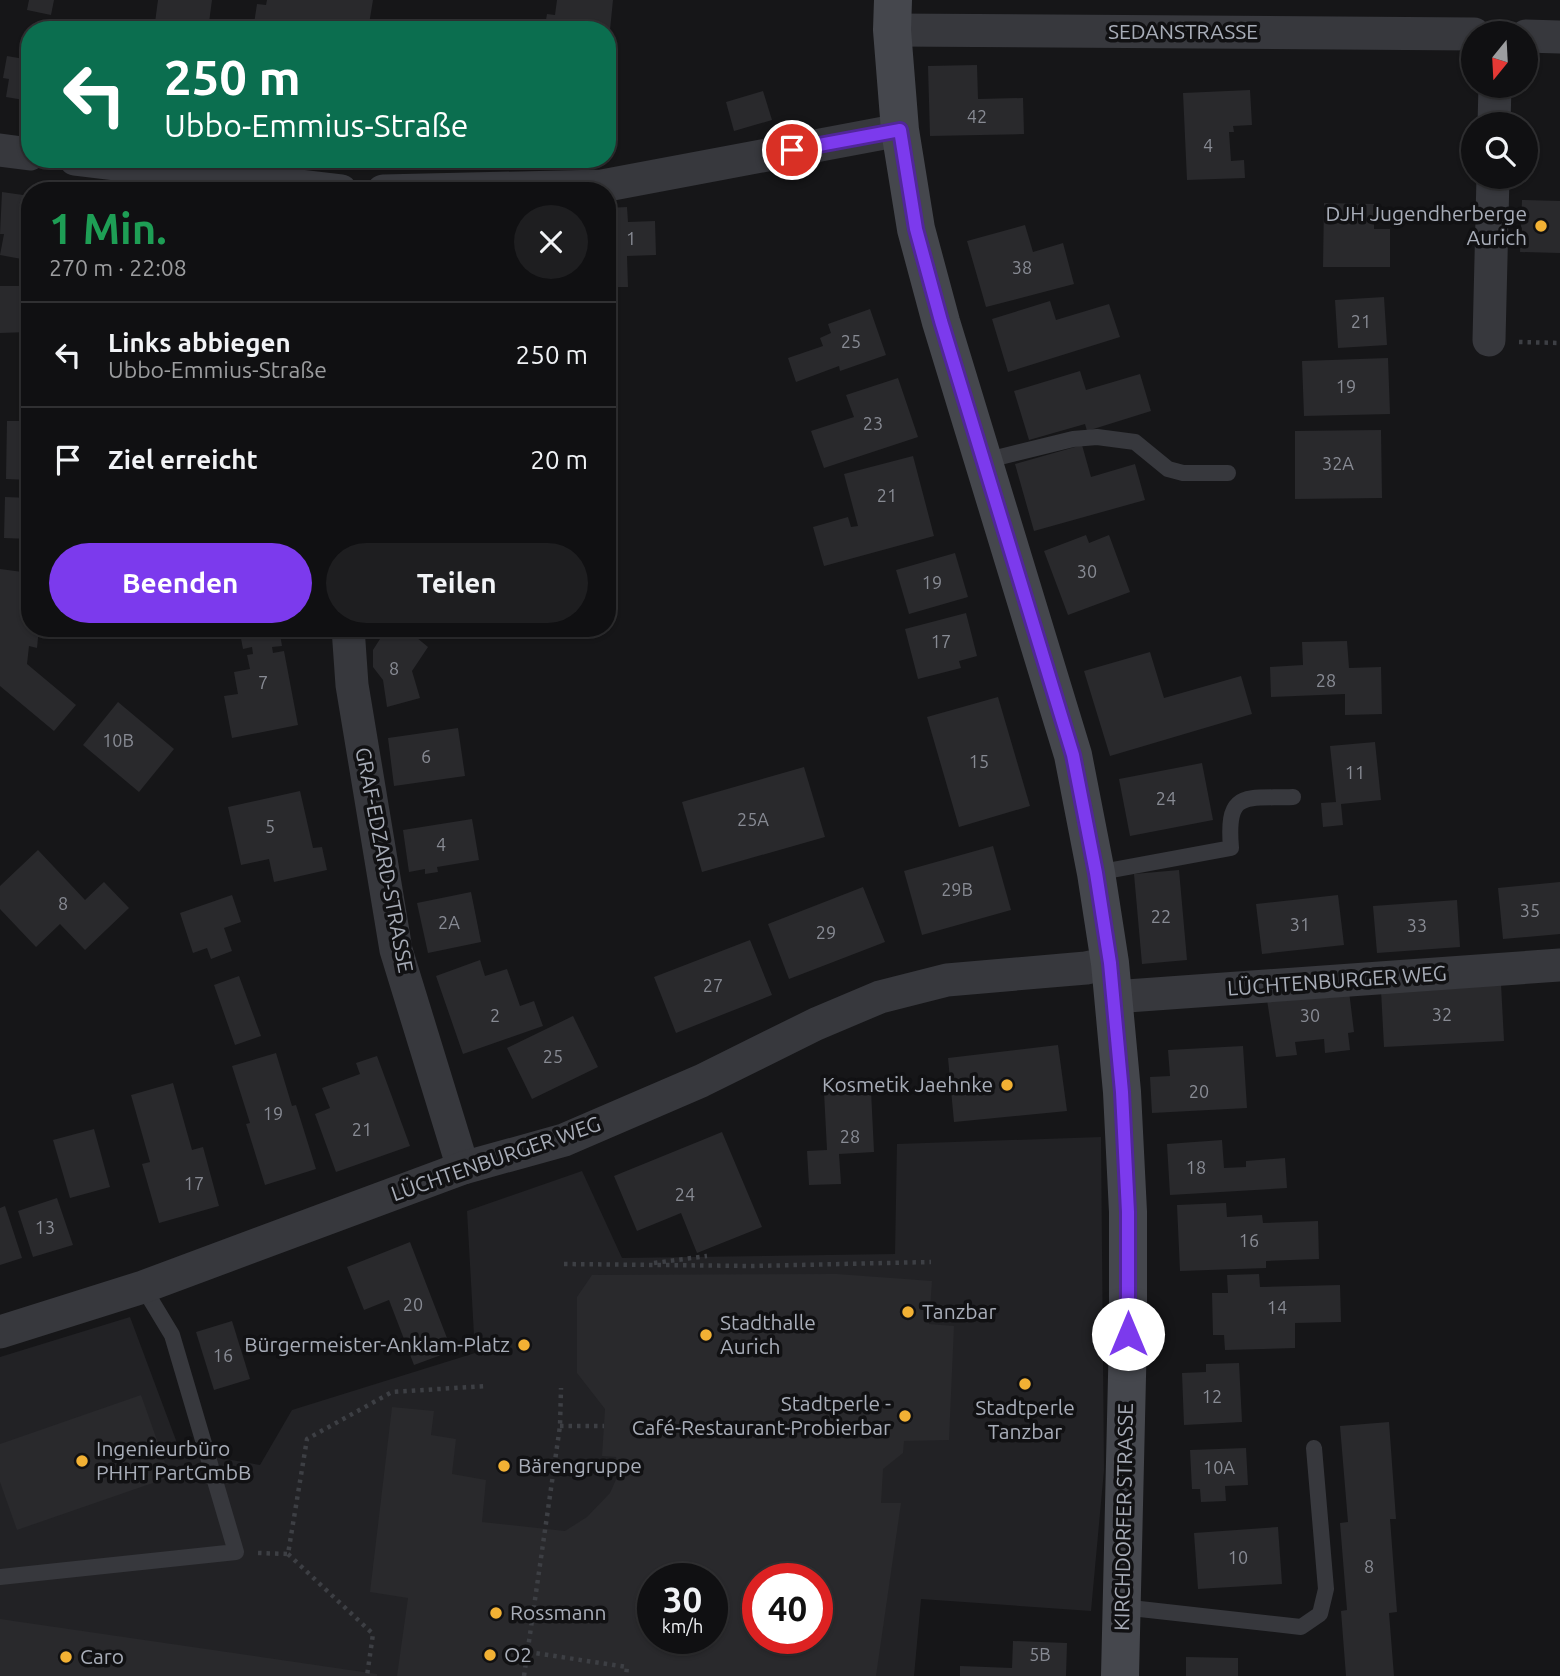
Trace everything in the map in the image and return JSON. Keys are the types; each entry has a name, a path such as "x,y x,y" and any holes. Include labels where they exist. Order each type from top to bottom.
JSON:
{"street":[{"name":"SEDANSTRASSE","path":"893,15 1461,34"},
{"name":"KIRCHDORFER STRASSE","path":"893,15 900,130 916,229 1073,755 1096,873 1112,980 1122,1092 1128,1212 1128,1334 1120,1676"},
{"path":"1538,36 1560,37"},
{"path":"616,184 900,130"},
{"path":"0,150 21,153"},
{"path":"150,168 266,182"},
{"path":"1489,340 1493,189"},
{"name":"GRAF-EDZARD-STRASSE","path":"349,637 352,685 396,950 463,1168"},
{"name":"LÜCHTENBURGER WEG","path":"0,1332 143,1287 463,1168 564,1140 701,1081 816,1024 880,996 947,980 1086,968 1112,980 1560,965"}],"lane":[{"path":"984,461 1073,439 1097,437 1135,442 1168,469 1183,473 1228,473"},
{"path":"1096,873 1231,848 1231,812 1235,804 1242,799 1293,797"},
{"path":"0,1577 236,1552 172,1335 143,1287"},
{"path":"1122,1607 1301,1627 1320,1614 1326,1589 1314,1448"}],"path":[{"path":"636,1266 707,1256"},
{"path":"565,1264 753,1266 931,1262"},
{"path":"288,1554 307,1439 392,1392 486,1386"},
{"path":"524,1676 560,1426 561,1388"},
{"path":"560,1426 604,1426"},
{"path":"236,1552 288,1554 373,1633 367,1676"},
{"path":"528,1652 628,1667 626,1676"}],"shaded area":[{"path":"1101,1137 1104,1470 1091,1611 921,1599 914,1676 0,1676 0,1357 130,1317 180,1451 260,1465 292,1410 475,1353 467,1211 582,1171 622,1258 895,1254 897,1144"}],"building":[{"path":"29,0 54,0 51,15 27,10"},
{"path":"158,0 212,0 209,21 155,21"},
{"path":"267,0 373,0 370,21 254,21 257,4 266,5"},
{"path":"557,0 613,0 611,21 546,21 547,14 555,15"},
{"path":"7,56 21,58 21,100 6,97 9,79 3,78"},
{"path":"977,65 978,99 1023,98 1024,134 930,136 928,66"},
{"path":"1250,90 1252,125 1233,126 1234,132 1229,132 1231,161 1244,160 1245,178 1187,180 1183,93"},
{"path":"763,91 772,120 734,131 726,102"},
{"path":"2,192 21,195 21,259 0,255 4,234 0,234"},
{"name":"DJH Jugendherberge Aurich","path":"1522,200 1560,201 1560,253 1520,252"},
{"path":"1324,203 1374,204 1374,229 1390,229 1390,267 1323,267"},
{"path":"627,207 628,222 655,221 656,255 627,256 628,287 616,287 616,208"},
{"path":"1025,225 1033,252 1063,243 1074,284 986,307 967,241"},
{"path":"0,286 21,286 21,332 0,333"},
{"path":"1384,297 1387,345 1338,348 1335,300"},
{"path":"1050,301 1056,320 1109,304 1120,337 1008,372 992,319"},
{"path":"870,309 886,355 840,371 839,366 796,382 788,358 823,346 820,338 831,333 828,324"},
{"path":"1388,358 1390,414 1304,416 1302,361"},
{"path":"1080,371 1086,390 1140,374 1151,411 1087,431 1085,424 1029,440 1014,391"},
{"path":"898,378 918,437 824,468 811,431 854,417 846,395"},
{"path":"7,421 21,421 21,480 6,479"},
{"path":"1381,430 1382,498 1295,499 1295,431"},
{"path":"1082,445 1091,477 1135,464 1145,500 1034,531 1015,464"},
{"path":"913,456 934,536 824,566 813,527 848,517 851,527 858,526 844,474"},
{"path":"5,497 21,498 21,539 4,538"},
{"path":"1086,535 1089,543 1109,535 1130,592 1068,615 1044,551"},
{"path":"955,553 968,597 909,614 896,570"},
{"path":"0,569 21,572 21,637 38,637 37,648 29,646 27,664 76,705 54,731 0,686"},
{"path":"966,613 977,656 959,661 961,668 918,679 905,629"},
{"path":"241,637 280,637 282,646 272,647 273,653 284,651 298,725 232,738 224,696 238,694 234,672 250,669 247,655 253,654 252,647 243,649"},
{"path":"381,637 416,637 428,647 412,671 420,698 387,707 383,680 373,667 373,650"},
{"path":"1347,641 1349,668 1381,667 1382,714 1345,715 1345,694 1271,697 1270,667 1303,665 1302,642"},
{"path":"1150,652 1164,698 1241,676 1252,714 1110,756 1084,671"},
{"path":"998,697 1030,806 959,827 927,717"},
{"path":"118,702 174,749 139,792 83,745"},
{"path":"458,728 465,776 394,786 388,738"},
{"path":"1375,742 1381,800 1341,804 1343,825 1323,827 1321,803 1336,802 1330,746"},
{"path":"1202,763 1213,820 1130,836 1119,779"},
{"path":"804,767 825,837 702,872 682,802"},
{"path":"300,791 313,848 322,847 327,870 274,882 269,859 241,865 228,807"},
{"path":"472,819 479,860 437,867 438,872 425,874 425,869 409,872 403,830"},
{"path":"993,846 1011,910 922,935 904,871"},
{"path":"38,850 85,900 104,882 129,908 85,950 60,924 36,947 0,909 0,886"},
{"path":"1179,870 1187,960 1142,964 1134,874"},
{"path":"1560,882 1560,934 1503,939 1498,888"},
{"path":"863,887 885,942 789,979 768,924"},
{"path":"471,892 481,942 428,953 417,903"},
{"path":"232,895 241,922 224,928 232,951 211,959 207,948 193,953 180,913"},
{"path":"1338,895 1344,945 1262,954 1256,904"},
{"path":"1457,900 1460,947 1377,953 1373,906"},
{"path":"750,940 772,995 676,1033 654,977"},
{"path":"480,960 485,976 507,969 520,1006 534,1001 543,1026 463,1054 436,976"},
{"path":"239,976 261,1036 235,1045 214,985"},
{"path":"1501,984 1504,1041 1384,1047 1381,990"},
{"path":"1349,991 1354,1032 1348,1033 1350,1050 1325,1053 1324,1039 1295,1042 1297,1055 1276,1057 1267,1000"},
{"path":"573,1016 598,1067 532,1099 507,1048"},
{"name":"Kosmetik Jaehnke","path":"1058,1045 1067,1111 954,1122 948,1058"},
{"path":"1243,1046 1247,1108 1152,1113 1150,1077 1170,1076 1168,1050"},
{"path":"276,1053 292,1106 296,1105 316,1169 265,1185 246,1124 250,1123 232,1066"},
{"path":"377,1056 410,1146 336,1172 315,1114 330,1108 322,1088 360,1074 356,1063"},
{"path":"173,1083 192,1150 203,1147 219,1206 159,1223 142,1164 150,1162 131,1095"},
{"path":"871,1090 874,1152 839,1154 841,1184 809,1185 807,1151 827,1150 824,1092"},
{"path":"94,1129 110,1187 70,1198 53,1140"},
{"path":"722,1132 762,1227 697,1253 681,1213 637,1231 614,1176"},
{"path":"1222,1140 1224,1168 1246,1167 1246,1161 1285,1158 1287,1188 1170,1195 1167,1144"},
{"path":"57,1198 73,1245 33,1257 18,1211"},
{"path":"1226,1203 1227,1217 1262,1215 1263,1223 1318,1221 1319,1259 1266,1261 1266,1268 1180,1271 1177,1205"},
{"path":"5,1206 22,1258 0,1265 0,1208"},
{"path":"410,1242 452,1351 414,1365 389,1300 364,1310 347,1267"},
{"path":"837,1274 932,1281 929,1324 954,1326 949,1440 904,1441 903,1453 883,1469 881,1503 901,1503 876,1676 397,1676 408,1598 370,1592 392,1407 434,1411 431,1435 456,1439 452,1474 486,1480 482,1522 565,1531 587,1517 610,1493 618,1475 616,1457 602,1456 605,1409 577,1373 577,1297 592,1275"},
{"path":"1259,1274 1260,1287 1340,1285 1341,1322 1295,1323 1295,1348 1225,1350 1224,1335 1213,1335 1212,1293 1228,1293 1227,1275"},
{"path":"232,1321 250,1379 214,1390 196,1332"},
{"path":"1239,1363 1242,1422 1184,1425 1182,1373 1206,1372 1206,1364"},
{"name":"Ingenieurbüro PHHT PartGmbB","path":"141,1395 170,1477 17,1530 0,1482 0,1444"},
{"path":"1389,1422 1396,1519 1390,1519 1397,1612 1389,1613 1394,1676 1346,1676 1341,1611 1347,1610 1340,1523 1348,1522 1340,1426"},
{"path":"1246,1448 1248,1485 1225,1486 1226,1501 1201,1502 1200,1489 1192,1489 1190,1450"},
{"path":"1278,1527 1282,1584 1198,1589 1194,1533"},
{"path":"0,1619 377,1674 377,1676 0,1676"},
{"path":"1013,1641 1067,1643 1066,1676 960,1676 960,1666 1012,1668"},
{"path":"1186,1657 1238,1658 1238,1676 1186,1676"}],"place":[{"name":"DJH Jugendherberge Aurich","path":"1541,226"},
{"name":"Kosmetik Jaehnke","path":"1007,1085"},
{"name":"Tanzbar","path":"908,1312"},
{"name":"Stadthalle Aurich","path":"706,1335"},
{"name":"Bürgermeister-Anklam-Platz","path":"524,1345"},
{"name":"Stadtperle Tanzbar","path":"1025,1384"},
{"name":"Stadtperle - Café-Restaurant-Probierbar","path":"905,1416"},
{"name":"Ingenieurbüro PHHT PartGmbB","path":"82,1461"},
{"name":"Bärengruppe","path":"504,1466"},
{"name":"Rossmann","path":"496,1613"},
{"name":"O2","path":"490,1655"},
{"name":"Caro","path":"66,1657"}],"route":[{"path":"792,150 900,130 916,229 941,321 1073,755 1096,873 1110,963 1122,1092 1128,1212 1128,1334"}]}
